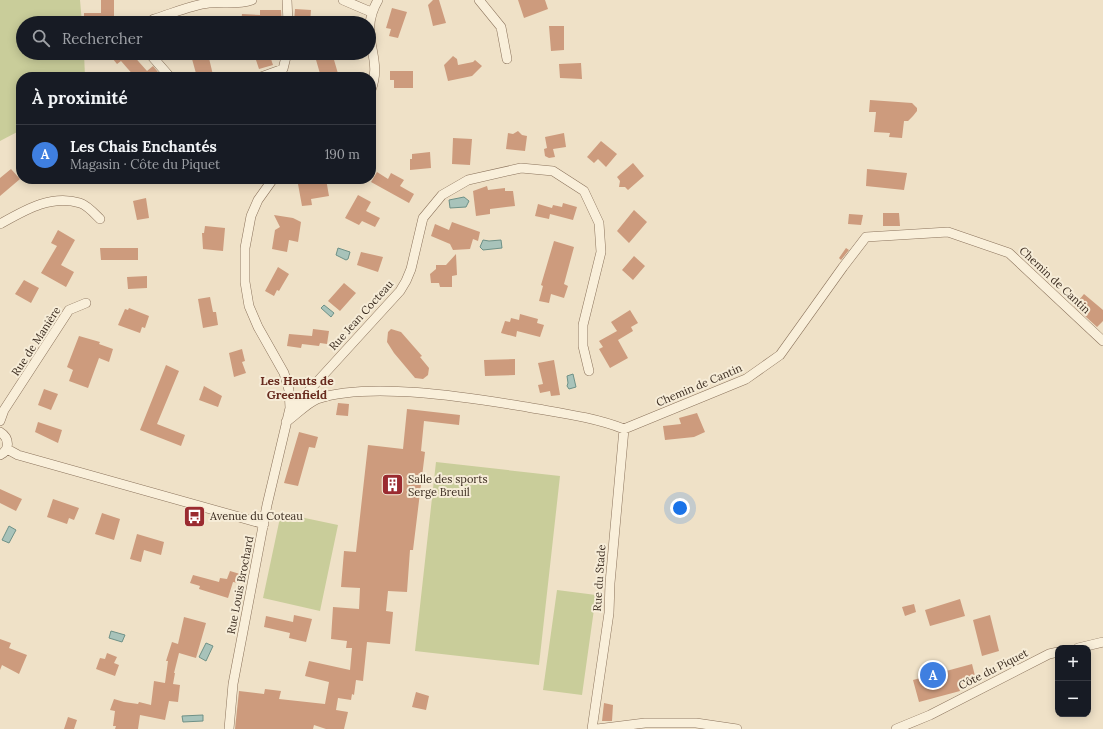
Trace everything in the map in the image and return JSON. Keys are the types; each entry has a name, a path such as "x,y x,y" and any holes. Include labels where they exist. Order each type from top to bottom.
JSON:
{"street":[{"path":"164,16 208,3 239,4 252,0"},
{"path":"287,0 288,16"},
{"path":"343,0 371,12"},
{"path":"371,16 371,12 378,0"},
{"path":"479,0 501,27 506,59"},
{"path":"155,60 166,72"},
{"path":"275,72 283,69 285,60"},
{"path":"374,60 375,72"},
{"name":"Rue Jean Cocteau","path":"286,422 295,406 400,291 406,282 411,269 423,218 442,195 468,180 521,168 552,171 584,190 599,222 601,252 583,325 582,335 589,371"},
{"name":"Rue Louis Brochard","path":"229,729 233,684 264,524 290,408 289,390 284,373 258,327 249,306 245,282 245,248 251,216 258,200 269,184"},
{"path":"0,224 34,206 54,201 81,203 100,219"},
{"name":"Chemin de Cantin","path":"624,429 746,379 780,355 866,237 948,232 1009,253 1103,341"},
{"name":"Rue de Manière","path":"0,421 4,410 70,310 86,303"},
{"path":"286,422 315,400 326,396 339,393 394,391 487,401 596,419 624,429"},
{"name":"Rue du Stade","path":"592,729 609,613 610,583 624,429"},
{"path":"0,432 7,438 3,452 18,454 264,524"},
{"path":"1090,645 1103,642"},
{"name":"Côte du Piquet","path":"896,729 930,715 1048,654 1055,653"},
{"path":"597,729 645,723 696,723 737,729"}],"green space":[{"path":"0,0 80,0 81,16 16,16 16,60 84,60 85,72 16,72 16,133 0,141"},
{"path":"436,462 560,476 539,665 415,651"},
{"path":"281,513 338,525 320,611 263,598"},
{"path":"557,590 596,595 582,695 543,690"}],"water":[{"path":"464,197 469,201 466,207 450,208 449,200"},
{"path":"483,240 501,240 502,248 483,250 480,247"},
{"path":"338,248 350,252 348,259 346,260 336,255"},
{"path":"324,305 334,313 331,317 321,308"},
{"path":"573,374 576,387 569,389 567,386 567,376"},
{"path":"9,526 16,530 9,543 2,540"},
{"path":"111,631 125,635 122,642 109,638"},
{"path":"206,643 213,646 206,661 199,657"},
{"path":"203,715 203,721 183,722 182,716"}],"building":[{"path":"101,0 114,0 114,16 84,16 84,13 101,13"},
{"path":"433,0 439,0 446,23 433,26 428,5"},
{"path":"518,0 545,0 548,9 524,18"},
{"path":"392,8 407,12 398,38 389,36 391,29 386,28"},
{"path":"295,9 311,10 311,16 294,16"},
{"path":"260,10 281,10 281,16 242,16 242,14 260,15"},
{"path":"549,26 564,26 564,50 551,51"},
{"path":"453,56 457,59 458,65 473,62 475,60 482,66 472,76 448,81 444,65"},
{"path":"114,60 137,60 147,71 153,66 158,72 131,72 121,61 117,64"},
{"path":"192,60 209,60 212,72 196,72"},
{"path":"256,60 271,60 273,65 259,69"},
{"path":"316,60 334,60 338,72 320,72"},
{"path":"581,63 582,79 560,78 559,64"},
{"path":"390,71 413,71 413,88 394,88 394,80 390,80"},
{"path":"870,100 912,103 917,108 917,111 908,121 904,121 902,138 889,137 890,133 874,132 876,112 869,112"},
{"path":"518,131 522,135 527,136 525,151 506,149 508,133 513,134"},
{"path":"564,133 566,147 553,149 555,157 549,158 545,156 544,149 547,148 545,137"},
{"path":"453,138 472,139 470,165 452,164"},
{"path":"601,141 617,154 606,167 598,159 594,163 587,157"},
{"path":"430,152 431,168 410,170 410,159 412,159 412,154"},
{"path":"633,163 644,176 628,190 625,187 619,187 620,181 617,177"},
{"path":"11,169 16,175 16,182 0,196 0,178"},
{"path":"867,169 907,173 904,190 866,186"},
{"path":"377,172 388,179 391,173 404,180 400,186 414,194 409,203 375,184 376,184"},
{"path":"298,184 327,184 329,196 311,199 312,205 302,206"},
{"path":"487,186 488,190 505,188 505,191 513,191 515,206 490,209 490,214 476,216 473,191"},
{"path":"358,195 371,202 366,211 380,218 375,227 362,221 359,225 345,218"},
{"path":"146,198 149,218 137,220 133,201"},
{"path":"563,203 577,207 573,220 550,214 549,219 535,216 538,204 552,208 553,205 562,207"},
{"path":"634,210 647,222 629,243 617,231"},
{"path":"883,213 899,213 900,226 883,226"},
{"path":"849,214 863,215 861,225 848,224"},
{"path":"274,215 293,218 301,222 298,242 289,240 287,252 272,249 275,230 280,227"},
{"path":"452,222 480,232 478,241 473,239 470,249 453,250 450,244 431,236 435,224 449,230"},
{"path":"205,226 225,228 223,251 203,249 202,233 204,233"},
{"path":"58,230 75,240 61,265 74,272 66,287 41,273 57,246 51,243"},
{"path":"554,241 574,247 564,284 568,286 564,298 551,294 549,303 539,301 543,286 541,285"},
{"path":"100,248 138,248 138,260 101,260"},
{"path":"846,248 849,250 841,260 839,258"},
{"path":"361,252 383,257 378,272 357,265"},
{"path":"456,254 457,275 452,276 452,287 440,287 439,283 431,283 430,274 436,269 436,265 446,265"},
{"path":"634,256 645,266 633,280 622,270"},
{"path":"278,267 289,274 279,291 277,290 274,296 265,291"},
{"path":"147,276 147,288 128,289 127,277"},
{"path":"24,280 39,288 31,303 15,294"},
{"path":"344,283 356,293 340,311 328,301"},
{"path":"1084,294 1103,310 1103,321 1097,327 1074,306"},
{"path":"210,297 213,312 216,312 218,325 203,328 198,299"},
{"path":"129,308 149,316 145,328 142,327 140,333 118,325 125,309 128,310"},
{"path":"630,310 638,323 631,327 633,331 618,340 628,358 610,368 599,349 603,347 599,341 617,331 611,322"},
{"path":"520,314 538,319 537,323 544,325 540,337 517,331 516,337 501,333 505,321 510,322 511,318 519,320"},
{"path":"313,329 329,331 327,344 320,343 319,346 302,344 301,348 287,346 289,334 312,336"},
{"path":"391,329 401,332 422,356 420,357 429,368 428,375 423,379 415,378 394,353 387,342 388,332"},
{"path":"79,336 100,342 99,344 113,349 109,362 99,358 88,388 69,381 73,370 67,367"},
{"path":"242,349 245,361 242,362 246,373 234,377 229,353"},
{"path":"515,359 515,375 485,376 484,360"},
{"path":"554,360 560,395 551,396 550,391 540,393 538,385 543,384 538,363"},
{"path":"166,365 179,371 157,424 185,435 181,446 140,430"},
{"path":"204,386 222,396 218,407 199,400"},
{"path":"44,389 58,394 51,410 38,405"},
{"path":"338,403 349,404 348,416 336,415"},
{"path":"407,409 460,415 459,425 424,421 421,451 425,452 413,550 410,550 407,592 388,591 386,611 393,612 390,644 367,642 363,681 356,680 354,695 352,694 351,700 338,698 336,710 348,712 344,729 326,729 314,725 313,729 235,729 239,691 264,694 265,689 281,691 279,699 325,704 329,682 305,676 309,661 350,670 352,648 346,648 347,641 331,639 333,607 359,609 360,588 341,587 344,551 356,552 368,445 403,449"},
{"path":"697,413 705,432 694,437 665,440 663,426 681,424 679,418"},
{"path":"38,422 62,430 58,443 35,432"},
{"path":"299,432 318,437 315,448 309,447 298,486 284,483"},
{"path":"0,489 22,499 16,511 0,503"},
{"path":"53,499 79,508 74,520 69,518 67,524 47,517"},
{"path":"102,513 120,519 114,540 95,534"},
{"path":"137,534 164,542 161,555 144,550 141,562 130,559"},
{"path":"230,571 240,574 238,583 233,582 228,598 199,589 200,586 190,583 193,575 219,582 220,578 227,579"},
{"path":"960,599 965,616 930,626 925,610"},
{"path":"914,604 916,612 905,616 902,607"},
{"path":"294,615 312,619 306,642 289,638 290,633 264,627 266,616 293,622"},
{"path":"990,615 999,651 982,656 973,620"},
{"path":"184,617 206,623 196,658 179,653 173,684 180,685 178,702 169,701 165,720 140,715 138,729 115,729 116,726 113,726 115,711 110,710 114,699 124,702 138,704 139,702 151,705 154,681 165,683 168,661 166,661 172,642 178,644"},
{"path":"0,639 11,643 9,648 27,655 19,674 2,665 0,670"},
{"path":"107,653 117,657 114,663 119,665 115,676 96,669 100,658 105,659"},
{"path":"972,664 976,680 958,685 960,691 919,702 913,680"},
{"path":"416,692 429,696 426,710 412,707"},
{"path":"604,703 613,705 612,721 602,721"},
{"path":"68,717 77,720 74,729 64,729"}],"place":[{"name":"Salle des sports Serge Breuil","path":"392,485"},
{"name":"Avenue du Coteau","path":"195,516"},
{"name":"Les Chais Enchantés","path":"933,675"}],"district":[{"name":"Les Hauts de Greenfield","path":"297,387"}]}
